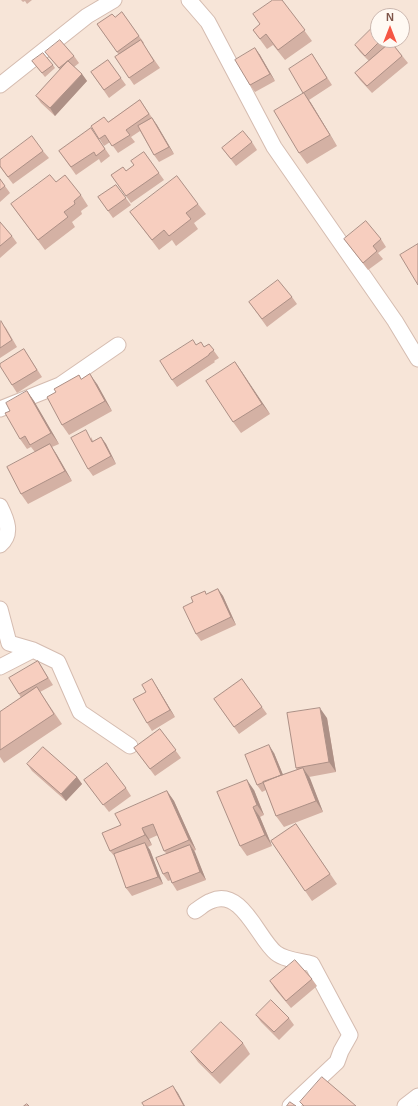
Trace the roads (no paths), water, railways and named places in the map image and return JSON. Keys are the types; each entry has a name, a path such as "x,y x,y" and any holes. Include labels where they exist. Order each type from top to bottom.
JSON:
{"street":[{"path":"0,85 87,16 114,0"},
{"path":"189,0 208,22 274,147 395,322 418,359"},
{"path":"0,409 60,385 118,345"},
{"path":"0,506 8,528 8,535 0,545"},
{"path":"0,609 9,643 32,650 58,662 80,712 130,746"},
{"path":"0,667 32,650"},
{"path":"195,911 212,900 223,899 237,904 276,954 288,959 312,964 350,1035 337,1062 290,1106"},
{"path":"405,1106 418,1096"}]}
